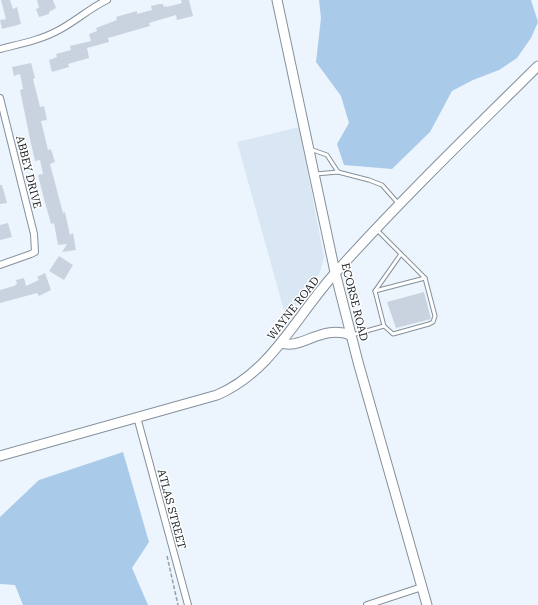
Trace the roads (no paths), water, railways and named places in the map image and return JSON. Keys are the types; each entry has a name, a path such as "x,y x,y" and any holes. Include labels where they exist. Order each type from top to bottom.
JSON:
{"main road":[{"name":"ECORSE ROAD","path":"277,0 335,272 427,605"},
{"name":"WAYNE ROAD","path":"0,456 216,395 231,389 253,374 281,343 335,272 399,204 538,66"},
{"path":"281,343 289,346 326,333 341,331 352,335"}],"street":[{"path":"0,49 40,38 59,30 95,5 107,0"},
{"name":"ABBEY DRIVE","path":"0,98 34,234 35,252 23,258 0,265"},
{"name":"ATLAS STREET","path":"137,417 188,605"},
{"path":"369,605 422,587"}],"lane":[{"path":"308,148 327,156 338,172"},
{"path":"314,174 338,172 382,185 399,204"},
{"path":"376,229 401,254 425,278 435,316 433,322 393,334 384,326 376,291 401,254"},
{"path":"376,291 425,278"},
{"path":"352,335 384,326"}]}
